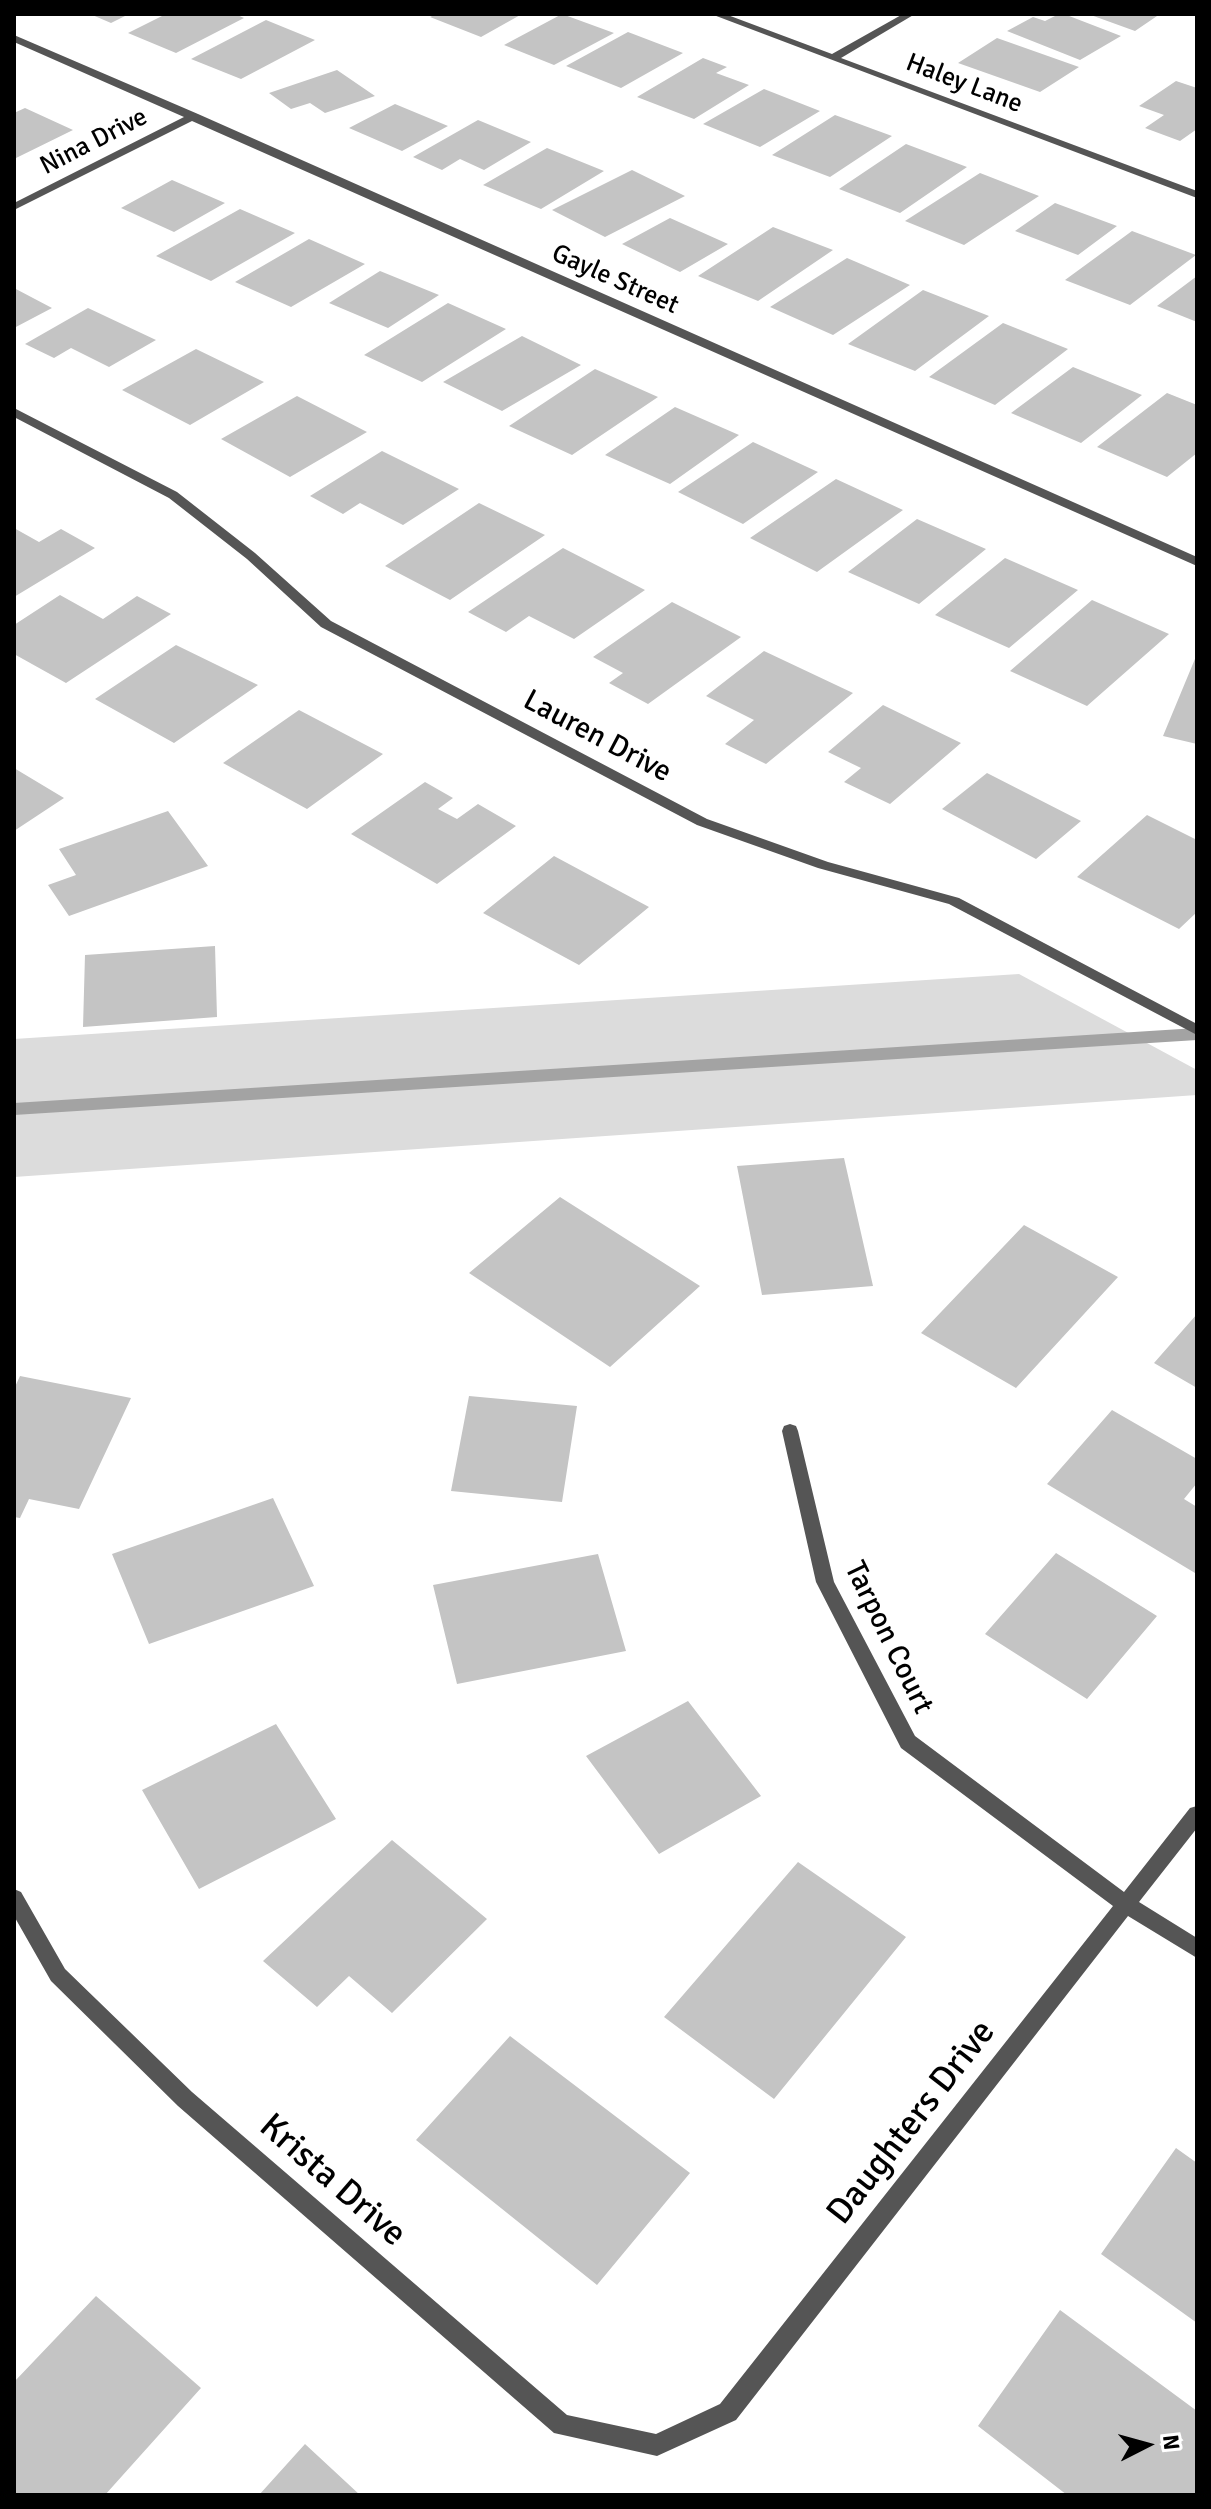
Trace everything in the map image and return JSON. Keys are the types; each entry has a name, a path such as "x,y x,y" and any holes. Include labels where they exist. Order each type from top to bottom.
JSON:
{"street":[{"name":"Haley Lane","path":"716,14 1197,195"},
{"path":"833,58 910,14"},
{"name":"Gayle Street","path":"14,38 1197,562"},
{"name":"Nina Drive","path":"14,207 194,116"},
{"name":"Lauren Drive","path":"14,412 173,495 251,556 326,624 702,822 823,865 954,901 1197,1030"},
{"name":"Tarpon Court","path":"790,1431 825,1582 908,1742 1127,1905 1197,1949"},
{"name":"Daughters Drive","path":"657,2445 728,2412 1197,1814"},
{"name":"Krista Drive","path":"14,1898 58,1975 185,2099 562,2425 657,2445"}],"shaded area":[{"path":"1019,974 1197,1070 1197,1095 14,1177 14,1039"}],"building":[{"path":"90,14 129,14 111,23"},
{"path":"166,14 235,14 244,18 176,53 128,33"},
{"path":"436,14 522,14 481,37 430,17"},
{"path":"562,14 614,33 554,65 504,45"},
{"path":"1059,14 1121,36 1080,60 1007,31 1033,17 1045,21"},
{"path":"1088,14 1160,14 1135,31"},
{"path":"266,20 315,40 241,79 191,59"},
{"path":"628,32 683,53 621,88 566,66"},
{"path":"997,38 1079,67 1040,92 958,63"},
{"path":"703,58 727,67 716,73 749,85 694,119 637,97"},
{"path":"337,70 375,96 325,113 310,103 291,109 269,93"},
{"path":"1176,81 1197,88 1197,129 1180,141 1145,128 1164,115 1139,106"},
{"path":"764,89 820,111 760,147 703,124"},
{"path":"395,104 448,126 402,151 349,128"},
{"path":"25,108 73,130 14,159 14,113"},
{"path":"835,115 892,136 830,177 772,155"},
{"path":"478,120 531,142 484,170 460,159 442,170 413,157"},
{"path":"906,144 967,167 900,213 839,189"},
{"path":"547,148 604,171 541,209 483,185"},
{"path":"632,170 685,196 605,237 552,210"},
{"path":"980,173 1039,196 964,245 905,221"},
{"path":"172,180 225,203 174,232 121,208"},
{"path":"1055,203 1117,226 1078,255 1015,231"},
{"path":"240,209 295,233 211,281 156,256"},
{"path":"670,218 728,244 680,272 622,244"},
{"path":"773,227 833,250 758,301 698,276"},
{"path":"1132,231 1196,255 1130,305 1065,280"},
{"path":"309,239 365,264 291,307 235,282"},
{"path":"847,258 910,285 833,335 770,307"},
{"path":"380,271 439,295 388,328 329,303"},
{"path":"1197,276 1197,322 1157,306"},
{"path":"14,288 52,308 14,328"},
{"path":"923,290 989,316 915,371 848,344"},
{"path":"448,303 506,329 422,382 364,355"},
{"path":"88,308 156,340 109,367 71,348 54,358 25,344"},
{"path":"1003,323 1068,349 995,405 929,377"},
{"path":"522,336 581,365 502,411 443,382"},
{"path":"196,349 264,382 190,425 122,390"},
{"path":"1073,367 1142,395 1081,443 1011,413"},
{"path":"595,369 658,397 572,455 509,426"},
{"path":"1167,393 1197,405 1197,453 1167,477 1097,447"},
{"path":"297,396 367,432 290,477 221,439"},
{"path":"675,407 739,435 670,484 605,455"},
{"path":"753,442 818,472 743,524 678,492"},
{"path":"382,451 459,489 403,525 360,503 343,514 310,496"},
{"path":"836,479 903,510 817,572 750,538"},
{"path":"479,503 545,535 450,600 385,566"},
{"path":"917,519 986,549 919,604 848,572"},
{"path":"14,528 39,542 61,529 95,548 14,597"},
{"path":"563,548 645,590 574,639 529,616 506,632 468,612"},
{"path":"1005,558 1078,590 1009,648 935,615"},
{"path":"60,595 103,619 137,596 171,614 66,683 14,654 14,625"},
{"path":"1092,600 1169,634 1087,706 1010,671"},
{"path":"672,602 741,637 648,704 609,683 623,673 593,657"},
{"path":"176,645 258,685 174,743 95,699"},
{"path":"764,651 853,693 766,764 725,744 754,720 706,696"},
{"path":"1197,654 1197,744 1163,736"},
{"path":"883,705 961,743 890,804 844,782 861,768 828,752"},
{"path":"299,710 383,754 307,809 223,763"},
{"path":"14,768 64,798 14,831"},
{"path":"987,773 1081,821 1036,859 942,809"},
{"path":"425,782 453,798 438,809 457,819 478,804 516,826 437,884 351,834"},
{"path":"168,811 208,866 69,916 48,885 76,875 59,849"},
{"path":"1147,815 1197,840 1197,912 1179,929 1077,877"},
{"path":"554,856 649,907 579,965 483,913"},
{"path":"215,946 217,1017 83,1027 85,955"},
{"path":"844,1158 873,1286 762,1295 737,1166"},
{"path":"560,1197 700,1286 610,1367 469,1273"},
{"path":"1024,1225 1118,1277 1016,1388 921,1333"},
{"path":"1197,1314 1197,1388 1154,1363"},
{"path":"20,1376 131,1398 79,1509 29,1499 20,1518 14,1517 14,1389"},
{"path":"469,1396 577,1406 562,1502 451,1491"},
{"path":"1112,1410 1197,1459 1197,1483 1184,1499 1197,1507 1195,1573 1047,1484"},
{"path":"273,1498 314,1586 149,1644 112,1554"},
{"path":"1056,1553 1157,1616 1087,1699 985,1634"},
{"path":"598,1554 626,1651 457,1684 433,1585"},
{"path":"688,1701 761,1796 659,1854 586,1756"},
{"path":"276,1724 336,1819 199,1889 142,1790"},
{"path":"392,1840 487,1919 392,2013 349,1976 317,2007 263,1961"},
{"path":"798,1862 906,1937 774,2099 664,2017"},
{"path":"510,2036 690,2173 597,2285 416,2140"},
{"path":"1176,2148 1197,2163 1197,2323 1101,2254"},
{"path":"96,2296 201,2388 105,2495 14,2495 14,2382"},
{"path":"1060,2310 1197,2411 1197,2495 1067,2495 978,2426"},
{"path":"305,2444 360,2495 259,2495"}],"waterway":[{"path":"14,1109 1197,1034"}]}
